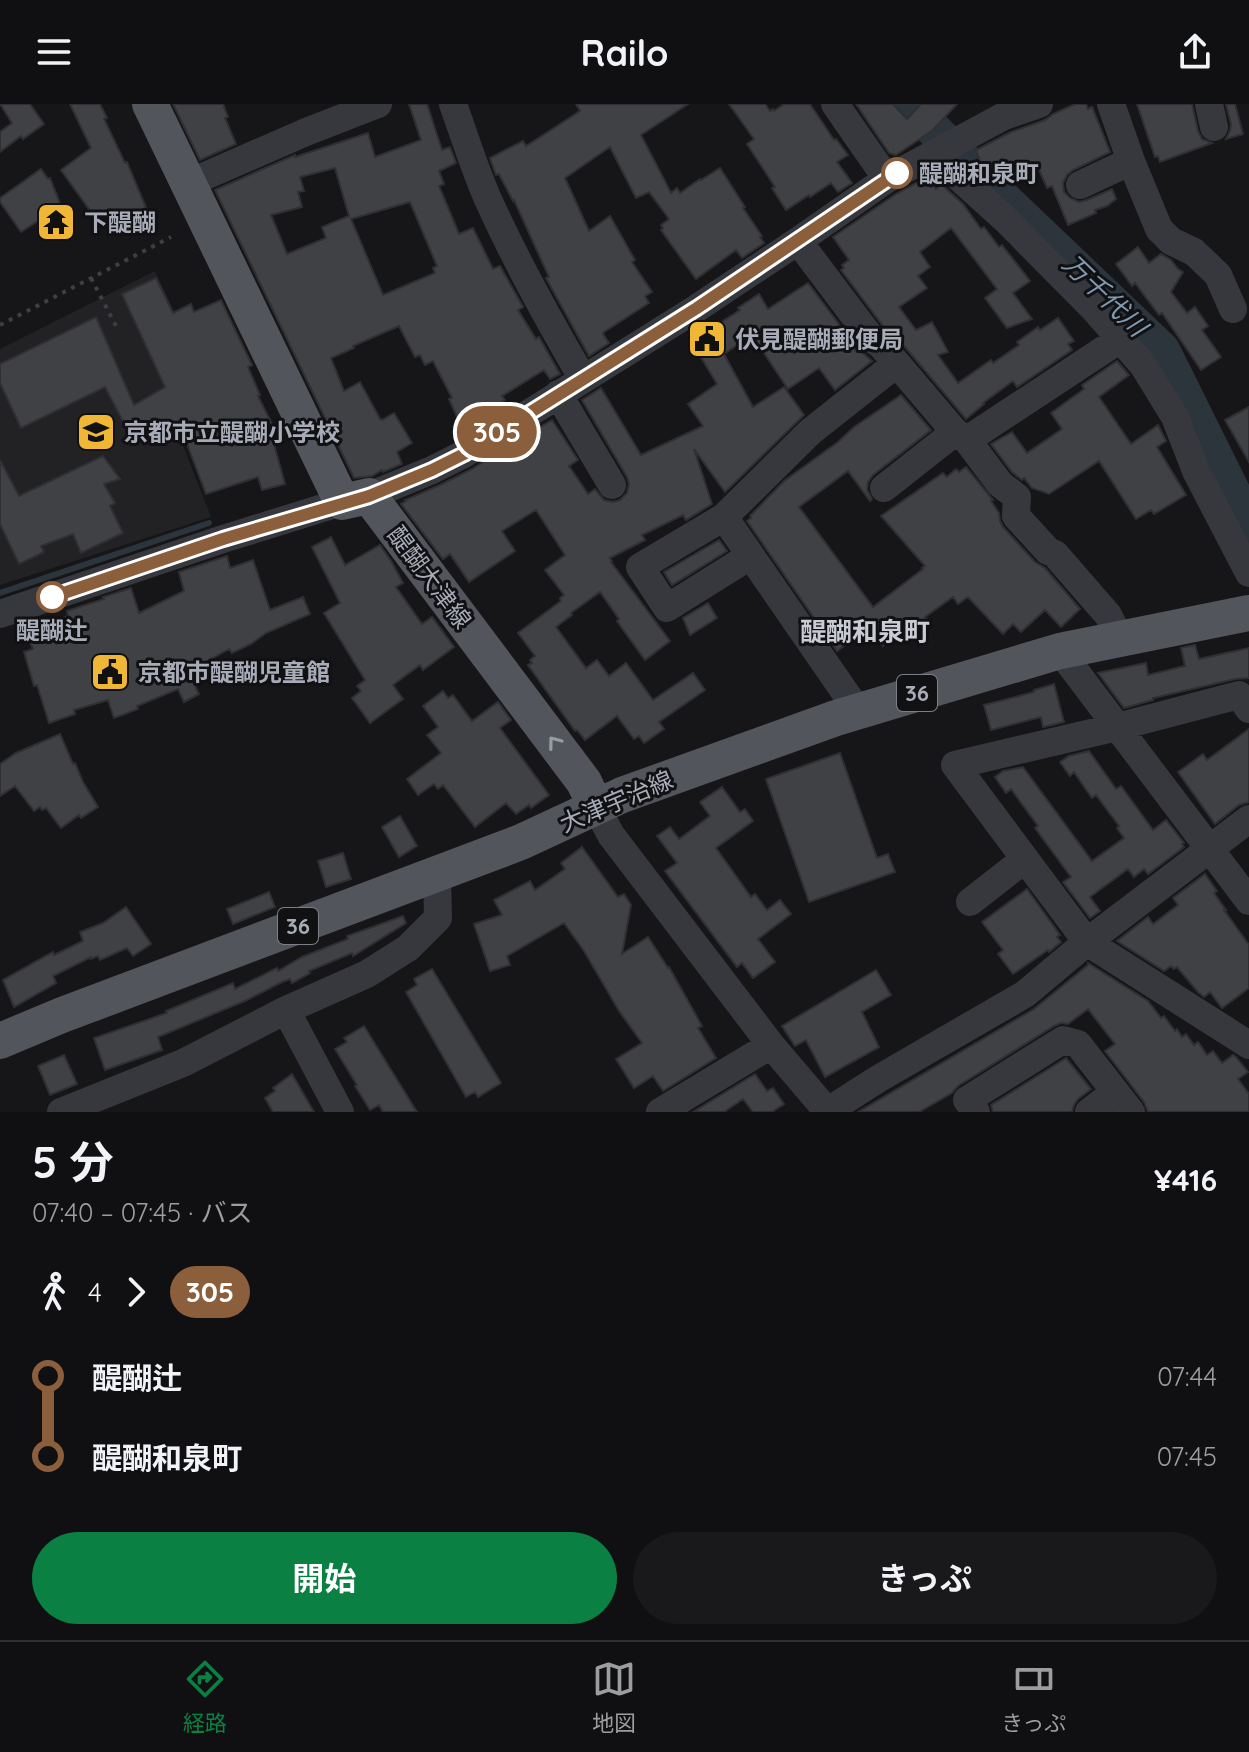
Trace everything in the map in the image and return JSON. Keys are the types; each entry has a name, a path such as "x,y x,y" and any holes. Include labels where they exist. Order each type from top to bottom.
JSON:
{"main road":[{"name":"醍醐大津線","path":"150,104 356,499 584,782 596,807"},
{"name":"大津宇治線","path":"0,1041 521,842 622,795 858,711 1060,651 1249,613"}],"street":[{"path":"189,183 378,104"},
{"path":"453,104 486,194 509,245 542,310 583,379"},
{"path":"835,104 887,179"},
{"path":"0,614 223,539 356,499 432,470 464,454 697,308 887,179 945,147 1002,110 1039,104"},
{"path":"1111,104 1159,229 1171,241 1194,252 1218,275 1233,309"},
{"path":"945,147 1004,218 1095,310 1143,365 1175,417 1196,471 1249,573"},
{"path":"1080,185 1131,161"},
{"path":"798,241 871,338 881,345 1000,484 1017,497 1016,516 1048,551 1055,554 1108,615 1120,639"},
{"path":"884,488 961,436 1120,339"},
{"path":"750,556 667,608 640,567 724,517 810,432 896,364"},
{"path":"558,394 612,485"},
{"path":"724,517 858,711"},
{"path":"1060,651 1249,901"},
{"path":"1249,709 1239,695 955,765 1087,942 1249,1045"},
{"path":"596,807 611,835 771,1045 828,1112 878,1079 1025,994 1087,942 1249,819"},
{"path":"970,902 1025,859"},
{"path":"61,1112 183,1063 286,1010 367,974 408,948 438,918 437,873"},
{"path":"286,1010 340,1112"},
{"path":"976,1112 967,1100 1063,1040 1078,1044 1123,1102 1089,1112"},
{"path":"660,1112 771,1045"}],"path":[{"path":"0,325 171,237"},
{"path":"91,278 117,328"}],"shaded area":[{"name":"京都市立醍醐小学校","path":"155,271 207,382 206,426 180,438 211,517 0,585 0,349"}],"building":[{"path":"0,104 30,104 44,124 0,152 0,132 12,123"},
{"path":"70,104 100,104 107,118 104,119 127,162 147,210 116,223 110,209 96,219 61,170 91,148"},
{"path":"173,104 223,104 228,117 225,118 236,144 200,160"},
{"path":"409,104 427,104 442,150 450,147 456,163 439,171 444,184 439,186 459,234 473,228 493,269 500,266 523,307 518,310 536,339 539,337 560,374 550,379 544,370 502,396 505,400 483,416 461,426 449,399 452,398 433,361 425,365 420,355 415,357 399,326 353,346 331,358 344,391 360,382 380,419 394,413 412,443 397,452 402,464 372,476 354,478 215,190 295,155 368,133 375,157 421,140","holes":["335,168 349,216 322,227 326,238 287,254 271,215 302,207 298,192 304,191 300,177","410,202 437,266 433,268 435,273 383,295 351,219"]},
{"path":"576,104 688,104 641,135 671,193 677,188 680,193 720,168 764,243 742,258 736,250 696,279 661,230 661,225 669,219 649,192 636,198 610,147 565,178 589,231 610,216 635,260 632,262 652,292 645,296 649,303 604,332 609,343 589,356 546,278 549,277 514,200 499,174 496,175 490,158 523,141 526,146 580,111"},
{"path":"729,104 765,104 770,111 774,111 784,104 810,104 848,155 837,162 852,183 838,192 831,183 786,210 747,144 754,139"},
{"path":"856,104 893,104 907,119 921,104 957,104 933,130 896,155 889,153"},
{"path":"1075,104 1086,104 1088,109 1092,107 1110,152 1067,175 1063,183 1064,192 1079,202 1112,189 1116,199 1095,210 1096,213 1068,225 1052,186 1047,188 1038,167 1004,180 980,161 976,150"},
{"path":"1137,104 1192,104 1202,139 1212,143 1160,162 1158,156 1155,157"},
{"path":"1226,104 1235,104 1243,134 1226,139 1231,124"},
{"path":"41,169 50,178 61,206 21,232 0,198"},
{"path":"927,177 936,189 941,184 963,204 981,229 984,227 999,247 1002,245 1030,281 1013,293 1032,319 1007,328 985,298 997,289 951,228 920,252 930,267 918,276 927,288 899,307 916,330 932,322 948,352 938,355 958,383 1019,345 1017,342 1038,327 1040,330 1058,318 1074,341 1068,344 1072,350 1017,387 1013,381 966,419 894,334 883,326 841,270 849,260 833,237"},
{"path":"1138,247 1149,263 1161,254 1183,272 1171,292 1187,313 1195,307 1208,326 1202,330 1221,357 1201,370 1162,313 1159,315 1116,264"},
{"path":"156,278 173,313 191,304 194,312 221,300 252,365 248,367 258,396 274,428 270,430 285,484 262,490 258,477 206,494 179,423 135,444 105,387 21,428 0,383 0,364 96,317 134,405 165,387 122,294"},
{"path":"808,283 857,348 872,361 835,390 819,368 788,389 752,335 724,354 753,407 784,387 804,415 725,492 694,449 712,504 686,520 683,515 642,535 645,540 610,558 670,641 645,660 600,592 556,627 586,668 597,660 609,676 626,663 653,700 693,673 705,690 659,722 664,729 644,743 639,736 634,739 617,716 585,740 575,731 528,665 535,656 518,633 561,601 564,595 545,570 565,555 536,510 502,531 515,551 469,582 450,554 443,559 401,504 494,455 496,458 552,420 578,460 569,466 588,494 595,489 604,500 620,500 627,493 627,477 582,400 601,388 641,455 703,426 688,404 717,384 696,349 721,335 715,326 759,294 768,309"},
{"path":"1117,361 1129,375 1099,397 1131,444 1158,425 1166,441 1157,447 1186,495 1154,514 1151,510 1136,519 1099,461 1049,494 1032,488 1024,478 1022,480 1012,472 991,444 1012,432 1027,453 1062,429 1051,413 1084,389 1082,385"},
{"path":"901,395 931,430 873,475 867,490 872,499 870,501 848,471 799,507 873,607 925,566 881,516 943,473 947,477 956,469 959,472 966,467 993,500 1003,527 1035,562 1045,568 1080,609 1061,627 1045,610 1021,632 1013,624 1003,634 968,597 958,604 953,597 925,617 929,622 921,640 917,634 906,642 900,633 883,646 869,628 837,651 747,521 784,481"},
{"path":"1249,407 1249,462 1225,420"},
{"path":"103,456 120,479 104,484 115,503 110,506 123,533 81,553 73,534 41,546 44,552 19,564 0,524 0,460 19,496"},
{"path":"331,537 345,565 380,545 403,583 396,587 422,624 432,617 454,647 423,670 420,665 393,685 403,699 370,723 352,698 361,691 357,686 365,680 324,613 340,603 312,547"},
{"path":"719,540 727,551 672,585 664,572"},
{"path":"227,556 230,568 253,560 270,610 303,597 310,614 266,633 232,653 229,649 188,672 199,694 184,702 178,689 114,718 108,700 74,710 75,714 49,723 24,652 33,649 30,642 60,632 56,620 68,616 67,611 131,588 139,613 184,591 179,572"},
{"path":"708,603 717,618 690,635 683,618"},
{"path":"1195,645 1199,659 1249,648 1249,678 1153,698 1124,708 1098,673 1146,663 1148,675 1185,666 1181,648"},
{"path":"1054,684 1064,722 1043,727 1041,717 991,730 984,705"},
{"path":"443,691 448,698 453,695 472,721 498,702 511,720 500,728 549,795 516,814 506,803 475,827 443,785 438,789 434,784 418,795 407,779 441,753 427,735 438,727 423,706"},
{"path":"1249,729 1249,802 1239,805 1215,824 1178,772 1203,754 1207,760"},
{"path":"60,734 98,807 81,818 79,815 61,828 46,808 42,810 40,807 34,811 15,786 0,796 0,764 16,753"},
{"path":"1089,751 1116,789 1121,786 1153,830 1166,820 1184,843 1184,847 1148,874 1144,869 1134,877 1128,869 1090,897 1100,911 1090,918 1063,882 1071,877 1035,828 1038,826 1011,789 1006,793 995,777 1003,771 1023,767 1092,861 1124,838 1096,795 1092,798 1074,772 1070,776 1060,762 1069,756"},
{"path":"840,753 877,858 888,854 895,872 809,902 766,779"},
{"path":"722,787 740,812 745,809 753,821 716,848 751,897 755,894 767,910 780,900 791,914 758,939 775,962 753,978 742,963 737,967 665,871 677,863 657,836 670,827 679,839 710,816 700,802"},
{"path":"400,816 417,846 399,857 382,827"},
{"path":"582,847 618,897 624,894 631,905 622,954 648,937 669,967 716,1058 663,1091 653,1076 634,1088 616,1059 642,1043 564,923 507,956 510,965 490,971 474,924 502,915 494,900 530,881 535,890 565,869 561,863"},
{"path":"343,853 351,879 326,887 318,861"},
{"path":"1205,874 1217,891 1214,893 1224,910 1249,945 1249,988 1222,1008 1210,992 1204,997 1198,992 1177,967 1174,969 1171,966 1164,971 1117,941 1148,917 1153,924 1178,905 1173,898"},
{"path":"1027,889 1060,935 1057,937 1061,942 1013,974 998,954 1003,950 982,922"},
{"path":"269,892 275,907 233,924 227,909"},
{"path":"126,907 151,944 133,956 127,948 100,960 98,956 91,957 53,976 56,983 14,1007 3,980 53,952 54,955 83,941 80,932 103,923"},
{"path":"403,916 406,923 353,956 352,953 309,971 292,983 290,979 282,982 158,1037 162,1050 105,1070 94,1038 167,1013 233,983 235,989 348,939 347,936"},
{"path":"1088,963 1148,1001 1175,1031 1177,1029 1182,1037 1186,1034 1194,1045 1198,1042 1207,1055 1213,1051 1222,1063 1233,1055 1236,1057 1248,1072 1238,1079 1249,1094 1249,1112 1148,1112 1144,1102 1105,1051 1115,1044 1088,1009 1068,1024 1054,1026 919,1112 858,1112 1034,1009"},
{"path":"432,969 501,1083 478,1097 475,1092 466,1097 406,992 417,985 414,979"},
{"path":"876,970 891,995 862,1012 879,1047 825,1077 806,1040 795,1046 782,1026"},
{"path":"364,1026 417,1112 383,1112 379,1105 370,1110 355,1086 335,1049 347,1042 344,1038"},
{"path":"64,1055 77,1084 50,1095 38,1066"},
{"path":"1066,1058 1091,1089 1078,1099 1072,1112 993,1112 991,1105"},
{"path":"292,1074 314,1112 273,1112 265,1098"},
{"path":"755,1074 767,1091 773,1088 784,1104 772,1112 753,1112 743,1099 724,1112 693,1112"}],"waterway":[{"name":"万千代川","path":"908,104 1162,350 1249,525"},
{"path":"0,593 209,523"}],"bus line":[{"name":"305","path":"52,597 223,539 369,496 464,454 697,308 897,173"}],"place":[{"name":"醍醐和泉町","path":"897,173"},
{"name":"下醍醐","path":"56,222"},
{"name":"伏見醍醐郵便局","path":"707,339"},
{"name":"京都市立醍醐小学校","path":"96,432"},
{"name":"醍醐辻","path":"52,597"},
{"name":"京都市醍醐児童館","path":"110,672"}],"district":[{"name":"醍醐和泉町","path":"865,631"}]}
